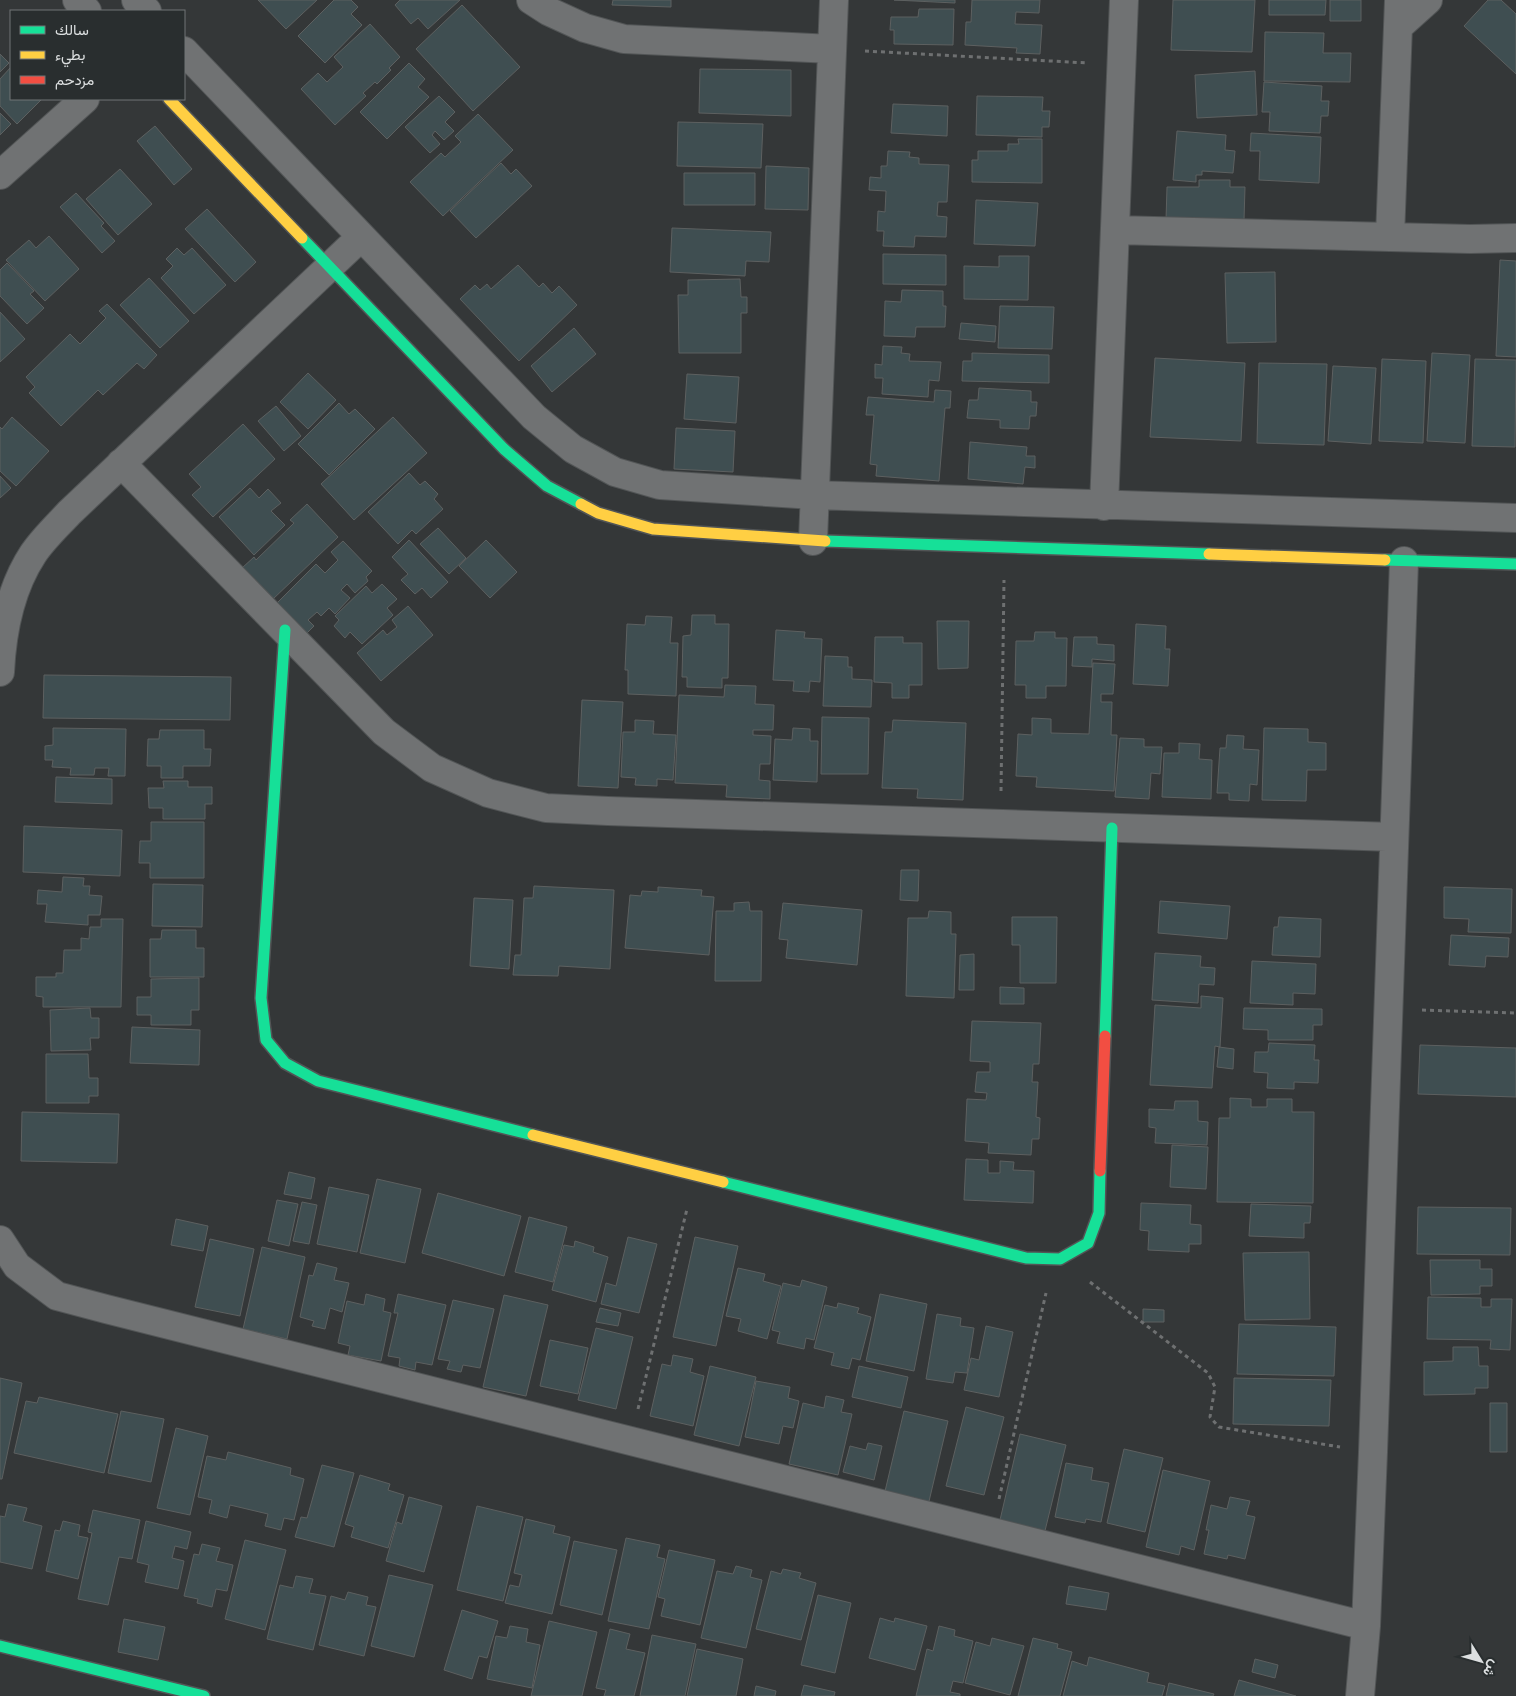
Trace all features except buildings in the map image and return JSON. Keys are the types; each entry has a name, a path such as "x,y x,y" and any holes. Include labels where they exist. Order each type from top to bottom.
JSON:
{"street":[{"path":"77,0 86,10"},
{"path":"136,0 146,10"},
{"path":"812,541 834,0"},
{"path":"1104,506 1124,0"},
{"path":"1390,236 1400,0"},
{"path":"1398,27 1428,0"},
{"path":"543,4 585,28 624,39 832,49"},
{"path":"185,52 534,417 573,449 615,472 660,485 814,495 1516,518"},
{"path":"0,175 83,100"},
{"path":"170,100 504,449 548,486 598,513 652,529 812,541 1516,564"},
{"path":"1115,230 1516,238"},
{"path":"0,672 1,654 10,601 33,554 69,513 360,237"},
{"path":"121,464 384,732 432,768 488,794 546,808 1394,837"},
{"path":"1360,1696 1366,1626 1373,1452 1404,561"},
{"path":"285,630 261,998 266,1040 285,1063 318,1081 1026,1258 1057,1258 1088,1242 1099,1213 1112,828"},
{"path":"0,1240 17,1266 57,1296 106,1310 1366,1626"},
{"path":"0,1646 204,1696"}],"path":[{"path":"832,49 1122,65"},
{"path":"1000,824 1005,547"},
{"path":"1388,1009 1516,1013"},
{"path":"630,1441 696,1175"},
{"path":"992,1532 1057,1258 1208,1373 1215,1387 1210,1417 1220,1427 1373,1452"}],"traffic: fast":[{"path":"302,238 504,449 547,486 581,504"},
{"path":"825,541 1209,554"},
{"path":"1385,560 1516,564"},
{"path":"285,630 261,998 266,1040 285,1063 318,1081 533,1135"},
{"path":"1105,1036 1112,828"},
{"path":"723,1182 1026,1258 1060,1259 1088,1243 1099,1213 1100,1171"},
{"path":"0,1646 204,1696"}],"traffic: slow":[{"path":"170,100 302,238"},
{"path":"581,504 598,513 653,529 825,541"},
{"path":"1209,554 1385,560"},
{"path":"533,1135 723,1182"}],"traffic: jam":[{"path":"1100,1171 1105,1036"}]}
